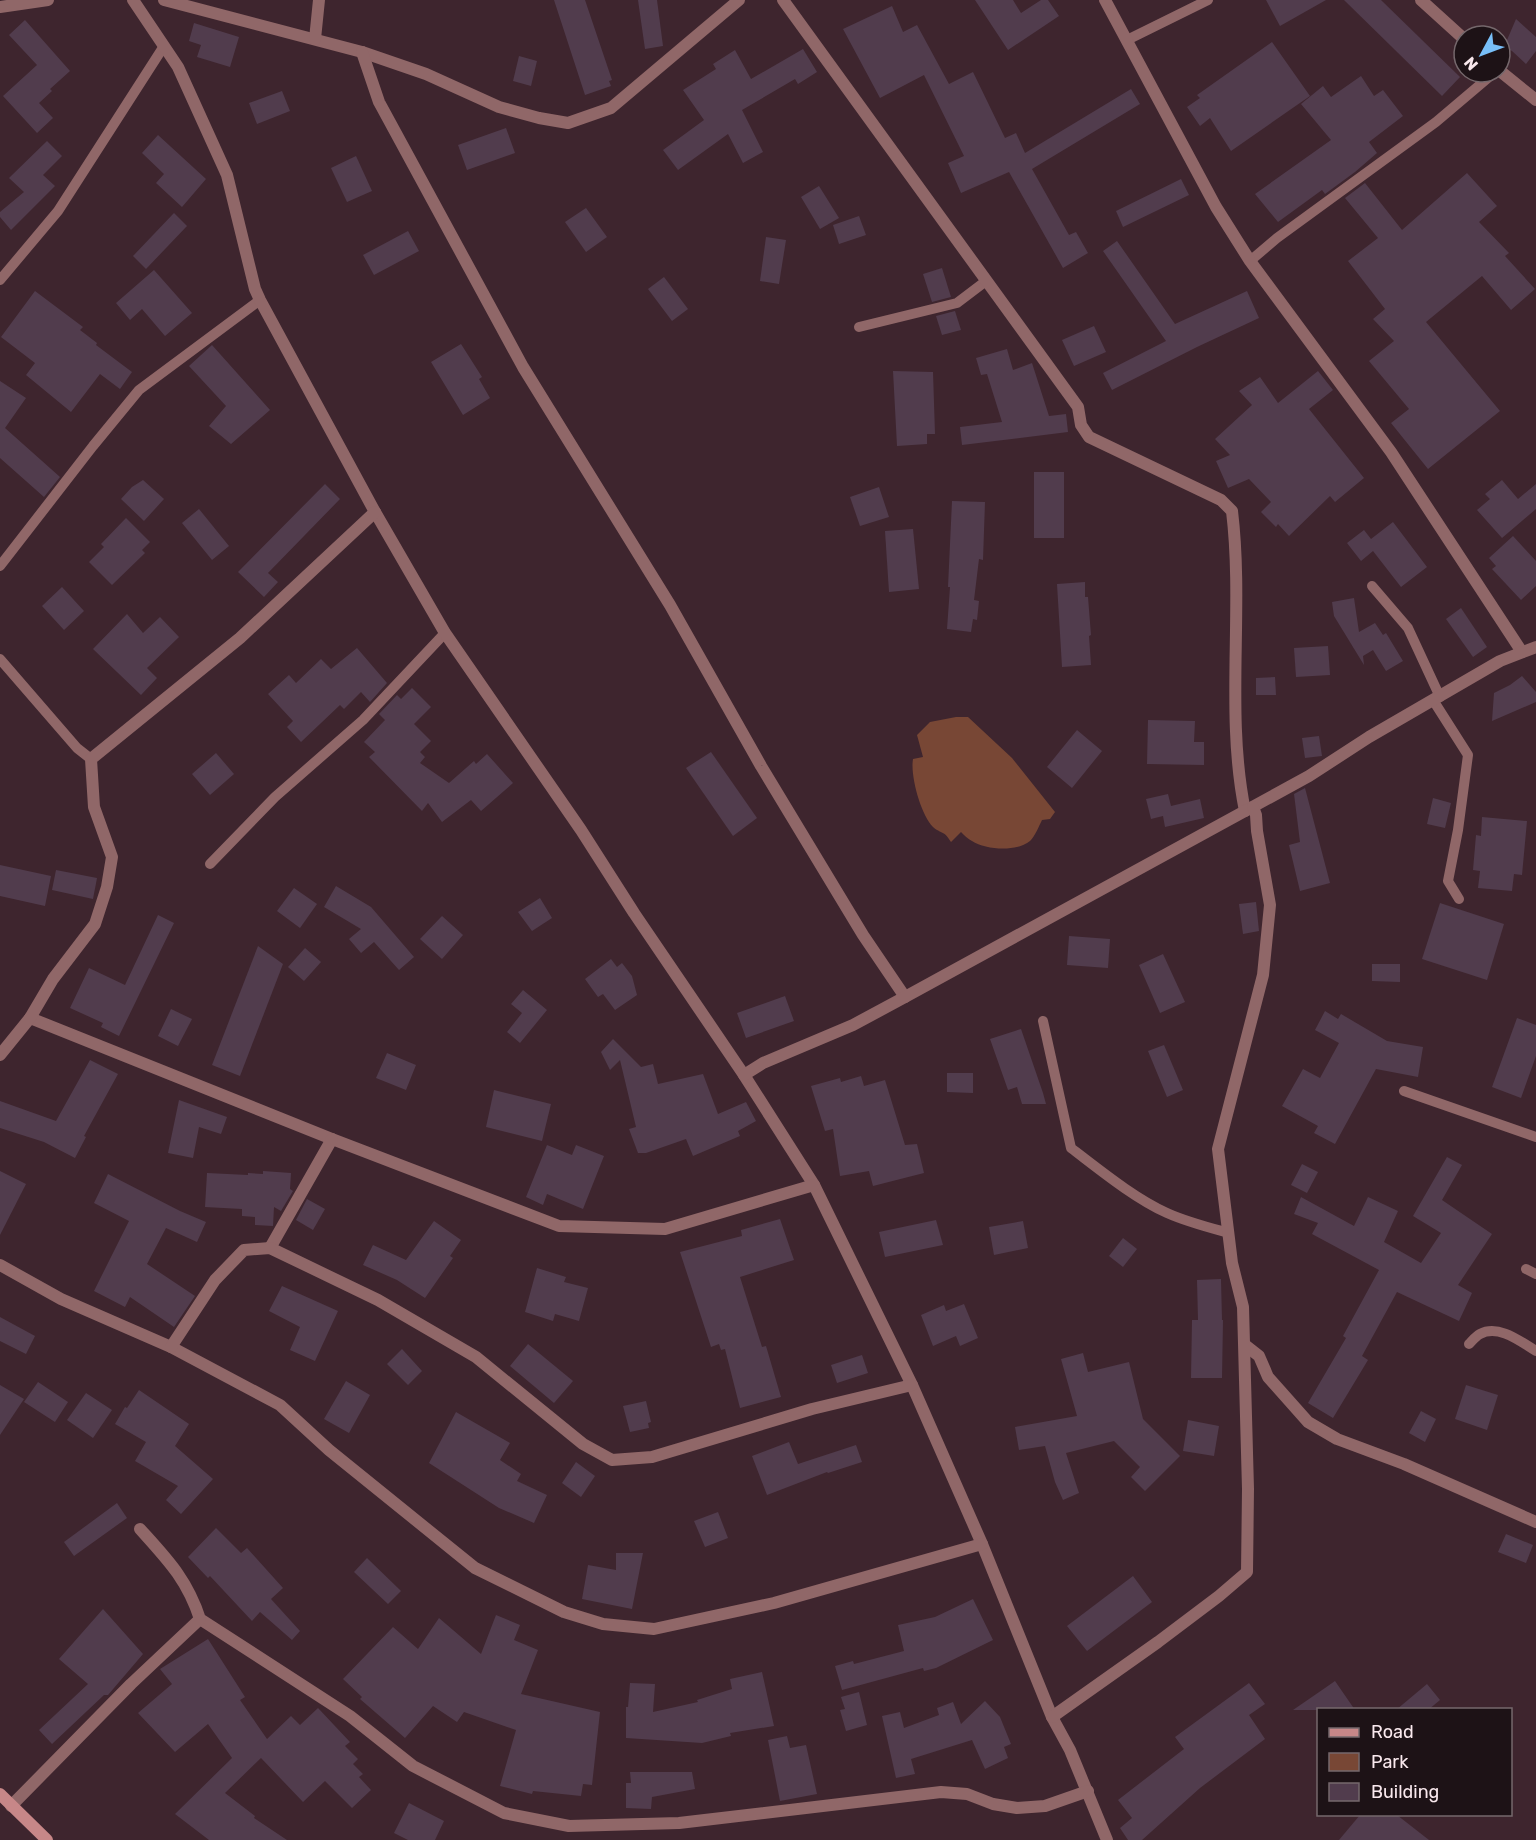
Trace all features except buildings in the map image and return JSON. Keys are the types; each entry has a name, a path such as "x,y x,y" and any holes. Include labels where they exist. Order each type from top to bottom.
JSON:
{"street":[{"path":"0,7 48,0"},
{"path":"133,0 178,66 227,175 255,289 260,300 375,512 445,633 581,830 633,913 744,1075 814,1185 912,1385 982,1544 1052,1717 1070,1750 1107,1840"},
{"path":"164,0 362,52 426,75 499,108 568,123 611,108 740,0"},
{"path":"315,39 319,0"},
{"path":"783,0 1078,407 1081,425 1089,437 1221,500 1232,511 1237,616 1235,746 1238,776 1249,809 1256,815 1270,905 1263,975 1218,1149 1228,1233 1243,1307 1247,1572 1158,1642 1052,1717"},
{"path":"1106,0 1216,207 1250,261 1391,452 1522,652"},
{"path":"1421,0 1452,28"},
{"path":"362,52 379,102 523,367 664,595 785,806 863,935 905,997"},
{"path":"1512,81 1536,100"},
{"path":"0,1055 30,1018 53,979 94,924 107,887 112,857 94,807 91,759 240,638 375,512"},
{"path":"744,1075 763,1063 853,1025 905,997 1309,776 1369,737 1500,661 1536,647"},
{"path":"30,1018 332,1139 559,1226 664,1229 814,1185"},
{"path":"270,1248 332,1139"},
{"path":"171,1347 215,1280 244,1250 270,1248 378,1300 476,1357 584,1444 612,1460 652,1457 812,1409 912,1385"},
{"path":"0,1265 61,1299 171,1347 280,1405 329,1449 475,1569 564,1612 603,1624 654,1629 774,1603 982,1544"},
{"path":"1245,1345 1259,1356 1268,1377 1308,1422 1336,1439 1404,1464 1536,1522"},
{"path":"140,1529 178,1572 193,1597 200,1619 350,1716 413,1766 504,1813 569,1826 679,1823 941,1792 967,1794 993,1804 1017,1808 1046,1806 1088,1791"},
{"path":"11,1806 131,1684 200,1619"},
{"path":"0,1794 47,1840"}],"lane":[{"path":"1127,40 1208,0"},
{"path":"0,280 57,211 164,46"},
{"path":"1250,261 1277,238 1436,122 1481,84"},
{"path":"859,327 957,303 986,280"},
{"path":"0,566 139,390 260,300"},
{"path":"1372,586 1408,628 1436,699 1468,755 1458,830 1448,881 1459,899"},
{"path":"210,864 275,797 363,720 445,633"},
{"path":"0,659 77,748 91,759"},
{"path":"1043,1021 1071,1148 1124,1187 1165,1212 1198,1225 1228,1233"},
{"path":"1404,1090 1536,1137"},
{"path":"1469,1344 1480,1334 1492,1331 1512,1336 1536,1351"}],"green space":[{"path":"968,717 1012,758 1055,812 1050,819 1042,820 1032,839 1024,845 993,848 978,844 961,832 951,842 933,827 924,814 913,775 913,759 923,757 917,735 930,722"}]}
